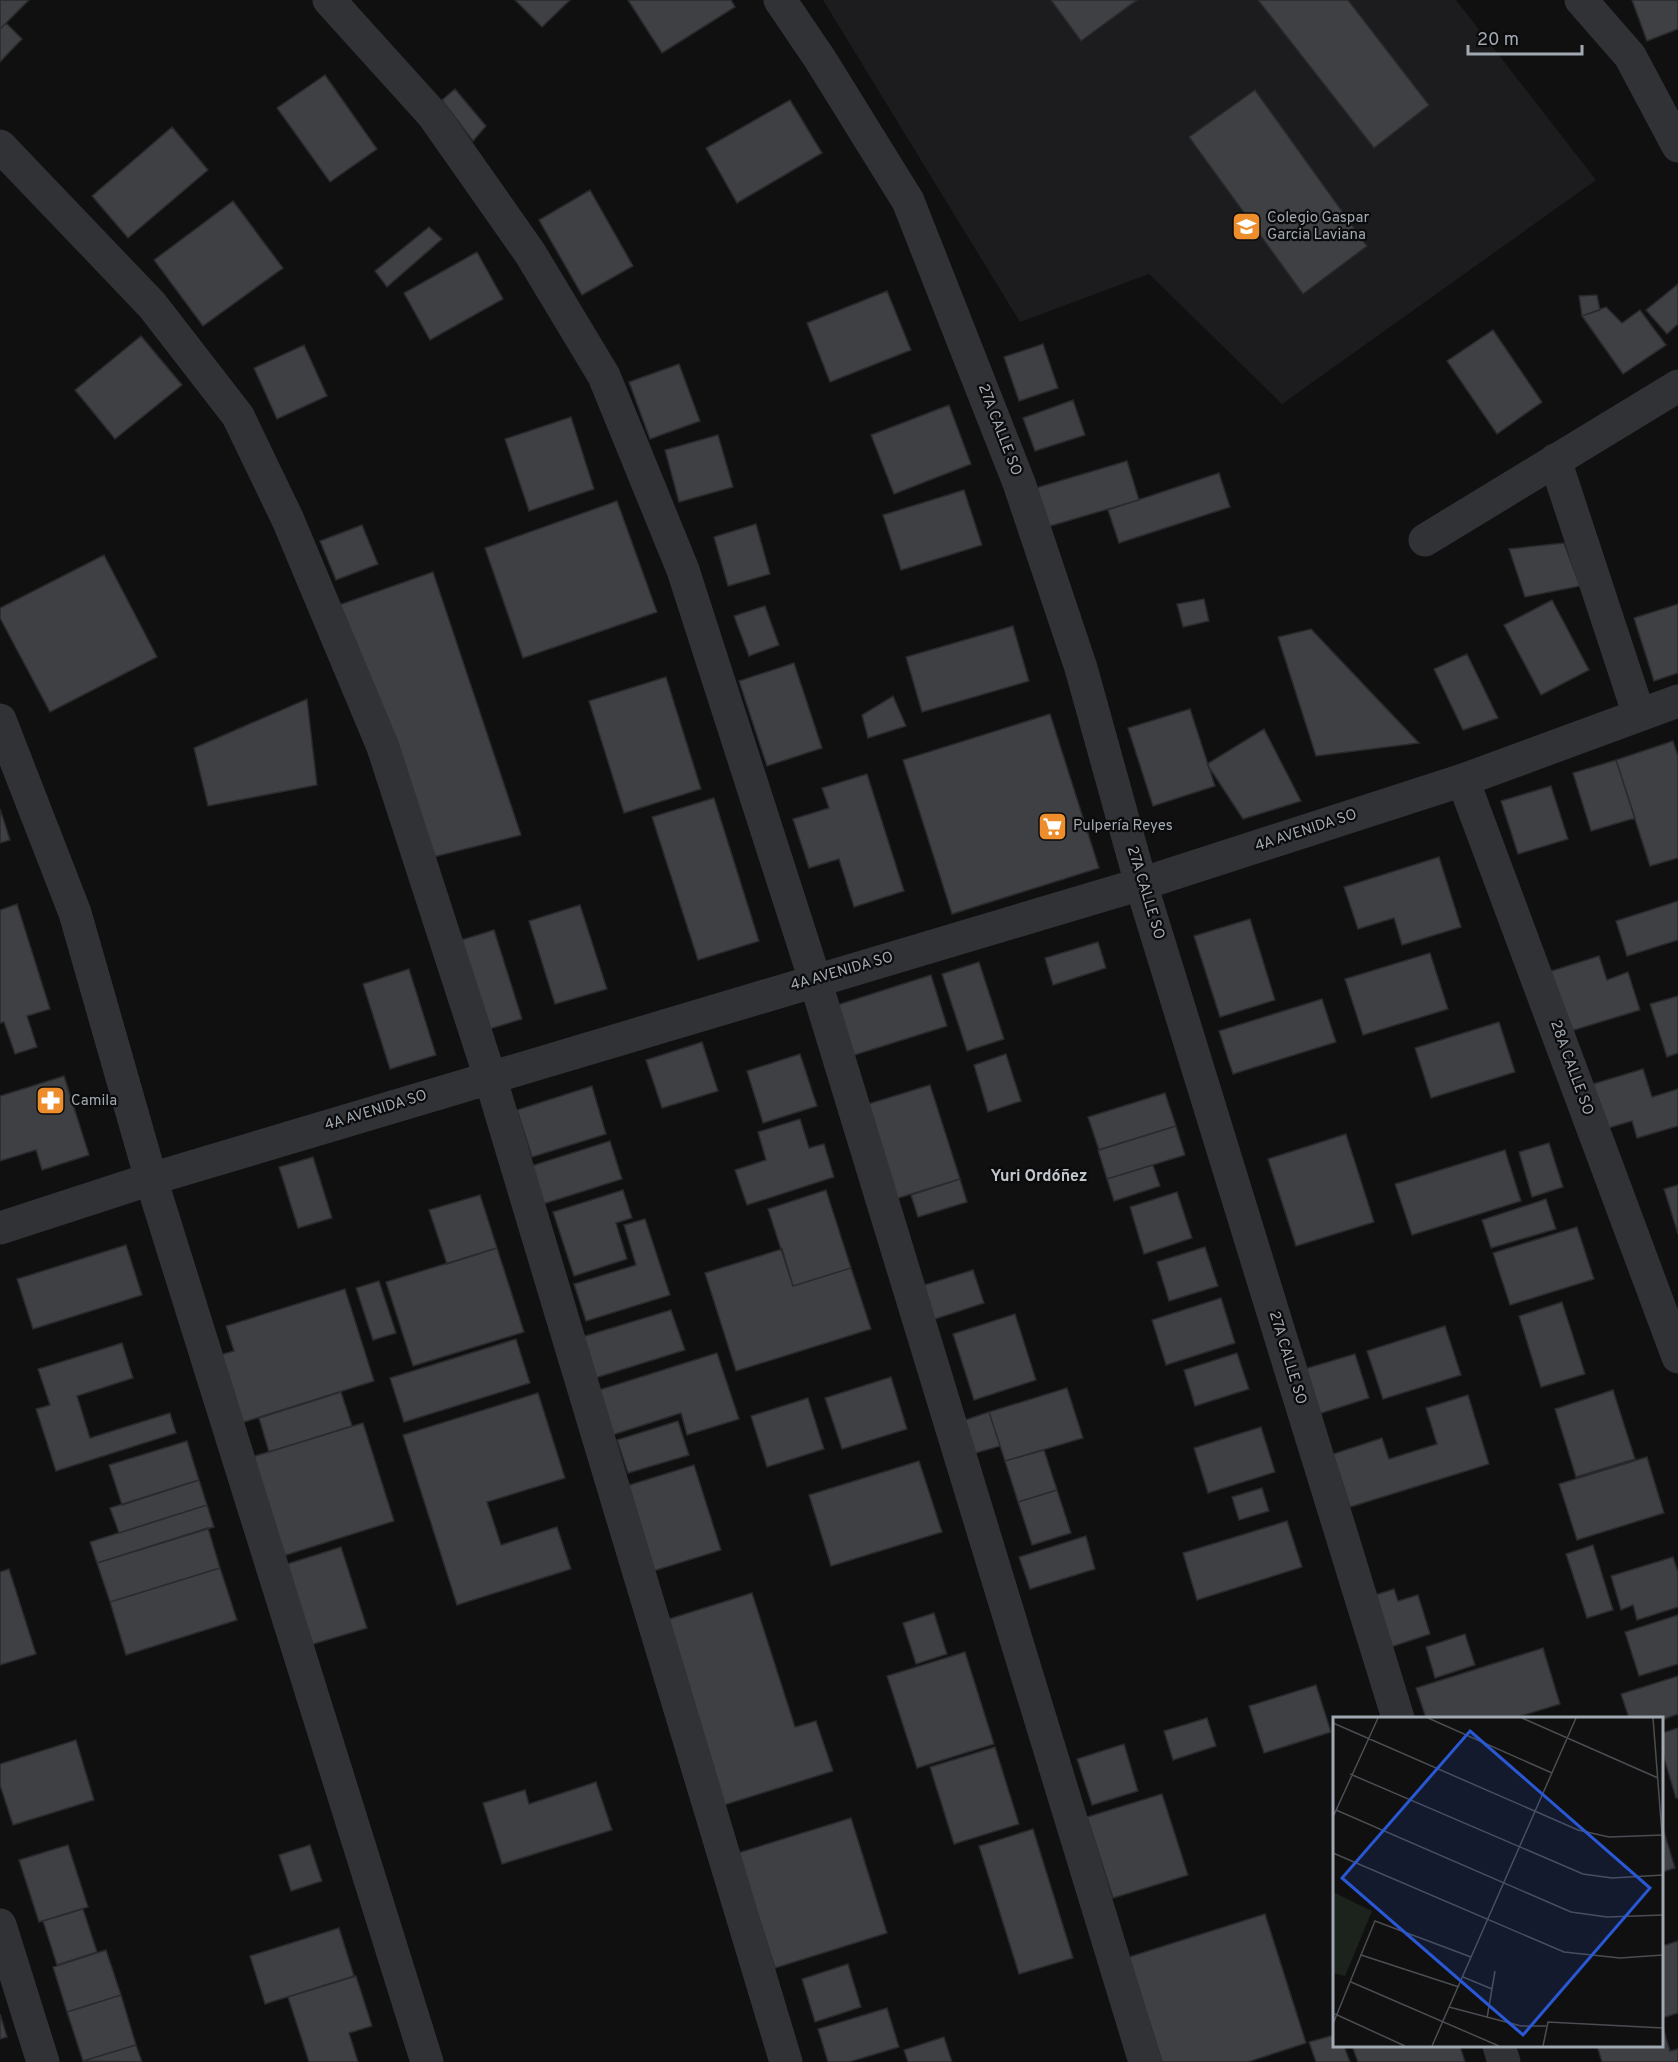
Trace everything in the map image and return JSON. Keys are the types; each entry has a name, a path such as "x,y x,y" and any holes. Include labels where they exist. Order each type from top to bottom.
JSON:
{"street":[{"path":"329,0 434,115 530,253 604,376 683,570 815,980 1145,2062"},
{"name":"27A CALLE SO","path":"780,0 820,59 908,201 1019,483 1081,668 1141,885 1397,1717"},
{"path":"1581,0 1629,56 1678,146"},
{"path":"0,146 152,305 238,416 288,520 383,747 490,1077 786,2062"},
{"path":"1425,540 1678,386"},
{"path":"1554,460 1639,715"},
{"name":"4A AVENIDA SO","path":"0,1228 151,1179 490,1077 1141,885 1463,780 1678,701"},
{"path":"0,720 75,913 151,1179 427,2062"},
{"name":"28A CALLE SO","path":"1463,780 1678,1357"},
{"path":"0,1925 42,2062"},
{"path":"1499,2047 1504,2062"}],"shaded area":[{"name":"Colegio Gaspar Garcia Laviana","path":"823,0 1456,0 1596,180 1282,404 1149,274 1020,322"}],"building":[{"path":"0,0 29,0 0,29"},
{"path":"515,0 570,0 542,27"},
{"path":"628,0 731,0 735,7 662,53"},
{"path":"1051,0 1137,0 1081,41"},
{"path":"1258,0 1348,0 1429,105 1374,148"},
{"path":"1632,0 1678,0 1678,29 1647,41"},
{"path":"6,23 22,39 0,62 0,29"},
{"path":"325,75 377,149 330,182 277,108"},
{"path":"455,89 486,126 473,141 442,100"},
{"path":"1255,90 1367,246 1303,294 1189,137"},
{"path":"790,100 822,153 737,203 706,148"},
{"path":"172,127 208,170 128,238 92,196"},
{"path":"590,190 633,266 582,295 539,220"},
{"path":"233,201 283,268 203,326 154,260"},
{"path":"429,227 442,239 387,287 375,271"},
{"path":"477,252 503,299 430,340 404,293"},
{"path":"1678,284 1678,324 1667,334 1646,310"},
{"path":"887,291 911,350 830,382 807,323"},
{"path":"1597,295 1600,310 1582,316 1579,296"},
{"path":"1606,307 1622,323 1640,310 1666,345 1623,374 1582,316"},
{"path":"1493,330 1542,402 1497,434 1447,361"},
{"path":"141,336 182,385 115,439 75,390"},
{"path":"1043,344 1058,388 1019,401 1004,357"},
{"path":"304,345 327,396 277,419 254,368"},
{"path":"679,364 700,421 650,439 629,382"},
{"path":"1073,400 1085,435 1035,451 1023,418"},
{"path":"949,405 971,464 894,494 871,435"},
{"path":"571,417 594,489 529,511 505,439"},
{"path":"718,435 733,487 679,502 665,450"},
{"path":"1127,461 1139,500 1040,529 1029,490"},
{"path":"1219,473 1230,507 1119,543 1108,510"},
{"path":"964,490 982,545 901,570 883,515"},
{"path":"617,501 657,612 523,658 485,548"},
{"path":"756,524 770,574 728,586 714,537"},
{"path":"362,525 378,564 336,580 320,541"},
{"path":"1564,543 1580,586 1525,597 1509,549"},
{"path":"104,555 157,657 50,712 0,618 0,608"},
{"path":"433,572 521,835 429,858 339,605"},
{"path":"1204,599 1209,621 1183,627 1177,604"},
{"path":"1552,600 1589,670 1541,695 1504,625"},
{"path":"1678,604 1678,673 1654,681 1634,618"},
{"path":"765,606 779,645 749,656 734,616"},
{"path":"1013,626 1029,681 922,712 906,657"},
{"path":"1311,629 1419,743 1316,756 1278,637"},
{"path":"1467,654 1498,718 1463,730 1434,669"},
{"path":"794,663 822,748 767,766 739,681"},
{"path":"666,677 701,789 624,813 589,701"},
{"path":"893,696 906,726 868,738 862,715"},
{"path":"307,699 317,785 208,806 194,748"},
{"path":"1190,709 1215,786 1153,806 1128,728"},
{"path":"1050,714 1099,868 952,914 903,760"},
{"path":"1264,729 1301,801 1243,819 1207,764"},
{"path":"1673,741 1678,756 1678,858 1650,866 1616,760"},
{"path":"1616,760 1635,818 1591,831 1573,773"},
{"path":"867,774 904,891 854,907 839,859 809,868 793,819 829,808 822,788"},
{"path":"1551,786 1568,839 1518,854 1501,801"},
{"path":"714,798 759,941 698,960 652,817"},
{"path":"0,809 10,840 0,843"},
{"path":"1439,857 1461,927 1402,945 1394,918 1358,929 1344,887"},
{"path":"1678,901 1678,940 1627,956 1616,921"},
{"path":"17,904 50,1009 27,1016 37,1047 15,1054 4,1022 0,1023 0,910"},
{"path":"580,905 607,989 555,1004 529,921"},
{"path":"1250,919 1275,1000 1220,1017 1194,936"},
{"path":"494,930 522,1019 486,1030 458,941"},
{"path":"1098,942 1106,968 1053,985 1045,958"},
{"path":"1430,953 1448,1009 1363,1035 1345,979"},
{"path":"1599,956 1607,980 1628,972 1640,1010 1564,1033 1545,973"},
{"path":"979,962 1004,1039 967,1051 942,974"},
{"path":"409,969 436,1055 390,1069 363,984"},
{"path":"931,975 947,1026 848,1057 831,1007"},
{"path":"1678,996 1678,1053 1667,1057 1650,1004"},
{"path":"1322,999 1336,1042 1233,1074 1219,1031"},
{"path":"1499,1022 1515,1072 1431,1098 1415,1048"},
{"path":"702,1042 718,1091 662,1108 646,1060"},
{"path":"800,1054 817,1106 763,1123 747,1071"},
{"path":"1006,1054 1021,1101 988,1112 974,1065"},
{"path":"1643,1069 1652,1097 1678,1089 1678,1126 1637,1138 1632,1121 1608,1128 1593,1084"},
{"path":"64,1076 89,1155 42,1170 36,1150 0,1161 0,1096"},
{"path":"930,1085 960,1179 895,1199 865,1105"},
{"path":"592,1086 606,1134 532,1157 517,1110"},
{"path":"1165,1093 1176,1126 1099,1150 1088,1117"},
{"path":"800,1119 809,1148 824,1144 834,1177 747,1205 735,1170 766,1160 758,1132"},
{"path":"1176,1126 1185,1155 1107,1179 1098,1150"},
{"path":"1346,1134 1374,1222 1296,1246 1268,1159"},
{"path":"610,1141 622,1179 543,1204 531,1166"},
{"path":"1549,1143 1563,1187 1532,1197 1519,1152"},
{"path":"1505,1150 1521,1201 1412,1235 1395,1184"},
{"path":"313,1157 332,1218 298,1228 279,1167"},
{"path":"1153,1165 1160,1186 1114,1201 1107,1179"},
{"path":"960,1179 967,1202 918,1217 911,1195"},
{"path":"1678,1185 1678,1234 1664,1189"},
{"path":"623,1190 632,1218 616,1223 627,1259 574,1276 553,1212"},
{"path":"826,1190 851,1268 793,1286 768,1209"},
{"path":"1177,1192 1192,1238 1144,1254 1130,1207"},
{"path":"480,1195 497,1248 447,1264 429,1210"},
{"path":"1546,1199 1556,1229 1491,1248 1482,1220"},
{"path":"645,1219 670,1295 586,1321 574,1284 636,1265 624,1225"},
{"path":"1577,1227 1594,1279 1510,1305 1493,1253"},
{"path":"126,1245 142,1295 33,1329 17,1279"},
{"path":"1205,1247 1218,1286 1169,1301 1157,1262"},
{"path":"497,1248 524,1332 413,1366 386,1282"},
{"path":"782,1249 793,1286 851,1268 871,1329 736,1371 705,1273"},
{"path":"973,1270 984,1303 929,1321 918,1287"},
{"path":"379,1281 396,1333 373,1340 356,1288"},
{"path":"345,1289 374,1381 241,1423 220,1355 234,1351 226,1326"},
{"path":"1221,1298 1235,1343 1166,1365 1152,1320"},
{"path":"1562,1302 1585,1374 1541,1387 1519,1316"},
{"path":"671,1310 685,1350 595,1378 582,1337"},
{"path":"1015,1314 1036,1380 974,1400 953,1334"},
{"path":"1445,1326 1461,1375 1383,1399 1367,1351"},
{"path":"516,1339 530,1383 404,1422 390,1378"},
{"path":"122,1343 133,1378 77,1396 90,1438 170,1413 176,1433 56,1471 36,1409 50,1405 38,1369"},
{"path":"717,1353 739,1419 687,1435 681,1413 609,1436 596,1391"},
{"path":"1237,1353 1249,1389 1195,1406 1184,1370"},
{"path":"1355,1354 1369,1398 1315,1415 1301,1370"},
{"path":"891,1377 907,1429 842,1449 825,1398"},
{"path":"1067,1388 1083,1438 1005,1461 989,1412"},
{"path":"1613,1390 1635,1459 1576,1477 1555,1409"},
{"path":"341,1392 352,1426 269,1452 259,1418"},
{"path":"538,1393 565,1478 487,1502 501,1545 557,1527 571,1569 457,1605 403,1435"},
{"path":"1468,1395 1489,1464 1350,1507 1333,1454 1382,1438 1389,1459 1437,1444 1426,1408"},
{"path":"808,1398 824,1449 767,1467 751,1416"},
{"path":"989,1412 1000,1446 972,1454 962,1421"},
{"path":"678,1421 689,1455 628,1473 617,1440"},
{"path":"363,1423 394,1521 283,1556 252,1457"},
{"path":"1261,1427 1275,1472 1208,1493 1194,1448"},
{"path":"187,1441 199,1480 122,1505 109,1465"},
{"path":"1044,1450 1057,1490 1018,1502 1005,1461"},
{"path":"1647,1457 1664,1513 1577,1540 1559,1484"},
{"path":"919,1461 942,1532 831,1566 809,1495"},
{"path":"694,1465 721,1550 650,1572 623,1487"},
{"path":"199,1480 207,1505 119,1533 110,1508"},
{"path":"1262,1488 1269,1511 1239,1520 1232,1497"},
{"path":"1057,1490 1071,1533 1032,1545 1018,1502"},
{"path":"207,1505 214,1527 97,1563 90,1542"},
{"path":"1287,1521 1302,1567 1197,1600 1183,1553"},
{"path":"208,1528 220,1568 110,1602 97,1563"},
{"path":"1086,1536 1095,1569 1030,1589 1019,1557"},
{"path":"1593,1545 1613,1610 1587,1618 1566,1554"},
{"path":"341,1547 367,1628 310,1645 284,1565"},
{"path":"1673,1557 1678,1572 1678,1607 1637,1620 1633,1605 1621,1610 1611,1576"},
{"path":"220,1568 237,1620 126,1655 110,1602"},
{"path":"9,1569 36,1654 0,1665 0,1572"},
{"path":"1394,1589 1398,1601 1418,1595 1430,1634 1391,1647 1375,1595"},
{"path":"752,1593 795,1727 816,1721 833,1771 724,1805 666,1620"},
{"path":"934,1613 947,1654 916,1664 903,1623"},
{"path":"1678,1615 1678,1664 1639,1676 1625,1632"},
{"path":"1465,1634 1475,1665 1435,1678 1426,1647"},
{"path":"1543,1648 1560,1704 1517,1717 1426,1717 1416,1688"},
{"path":"965,1652 994,1744 917,1768 887,1676"},
{"path":"1678,1676 1678,1714 1663,1720 1663,1717 1629,1717 1621,1694"},
{"path":"1316,1685 1331,1732 1264,1753 1249,1706"},
{"path":"1207,1718 1216,1746 1173,1760 1164,1731"},
{"path":"1678,1728 1678,1798 1676,1798 1663,1754 1663,1733"},
{"path":"76,1740 94,1800 13,1825 0,1785 0,1764"},
{"path":"1124,1744 1138,1791 1092,1805 1077,1759"},
{"path":"995,1747 1019,1824 954,1844 930,1767"},
{"path":"596,1782 612,1830 502,1864 483,1803 525,1790 529,1804"},
{"path":"1162,1794 1188,1875 1113,1898 1087,1817"},
{"path":"851,1818 887,1933 775,1968 738,1853"},
{"path":"1663,1828 1675,1868 1663,1872"},
{"path":"1033,1829 1073,1958 1019,1974 979,1846"},
{"path":"68,1845 88,1907 39,1922 19,1860"},
{"path":"310,1845 322,1881 291,1891 279,1855"},
{"path":"83,1909 97,1952 57,1965 43,1921"},
{"path":"1265,1914 1306,2043 1248,2062 1162,2062 1129,1957"},
{"path":"339,1928 354,1976 265,2004 250,1956"},
{"path":"1678,1941 1678,2013 1663,2018 1663,1946"},
{"path":"106,1950 121,1995 67,2012 53,1967"},
{"path":"848,1964 861,2007 815,2022 802,1979"},
{"path":"356,1976 372,2026 349,2033 358,2062 309,2062 288,1997"},
{"path":"121,1995 136,2045 83,2061 67,2012"},
{"path":"887,2008 899,2047 849,2062 828,2062 818,2029"},
{"path":"0,2014 7,2037 0,2039"},
{"path":"1663,2027 1670,2051 1678,2049 1678,2062 1602,2062 1597,2047 1663,2047"},
{"path":"1333,2035 1333,2047 1344,2047 1350,2062 1316,2062 1309,2042"},
{"path":"944,2037 952,2062 908,2062 904,2050"},
{"path":"136,2045 142,2062 83,2061"},
{"path":"1352,2047 1460,2047 1465,2062 1358,2062"}],"place":[{"name":"Colegio Gaspar Garcia Laviana","path":"1246,227"},
{"name":"Pulpería Reyes","path":"1052,826"},
{"name":"Camila","path":"50,1101"}],"district":[{"name":"Yuri Ordóñez","path":"1039,1177"}]}
